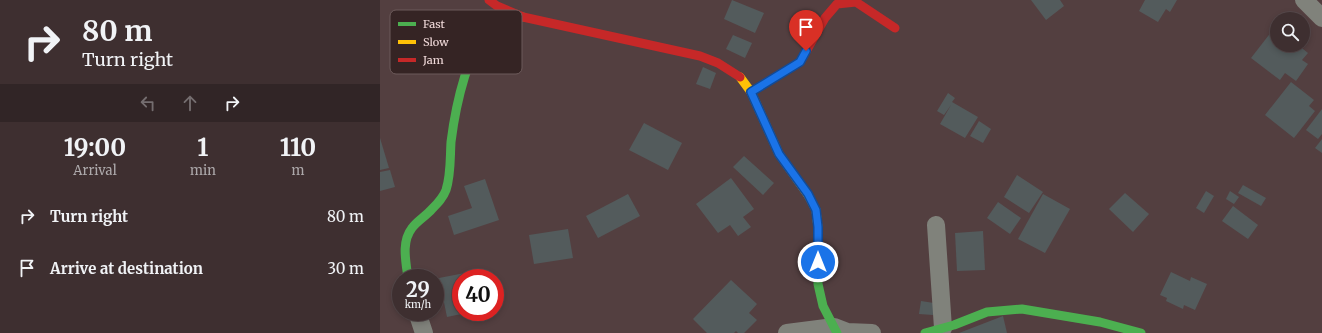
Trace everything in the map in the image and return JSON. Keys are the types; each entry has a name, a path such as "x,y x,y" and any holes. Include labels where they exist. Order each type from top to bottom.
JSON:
{"street":[{"path":"1304,0 1322,18"},
{"path":"493,2 509,10"},
{"path":"751,92 800,62 824,18 837,4 856,2 895,28"},
{"path":"523,17 700,56 718,63 739,76 751,92 779,154 808,194 816,210 818,227 818,284 823,306 835,330"},
{"path":"407,269 405,257 406,242 412,228 428,214 444,196 450,175 450,154 455,116 467,74"},
{"path":"936,225 943,328"},
{"path":"925,333 954,325 987,312 1022,309 1100,322 1141,333"},
{"path":"420,321 424,333"},
{"path":"787,333 835,330 872,333"}],"building":[{"path":"732,0 764,13 755,33 724,19"},
{"path":"1031,0 1060,0 1064,6 1046,20"},
{"path":"1145,0 1177,0 1170,12 1166,9 1158,22 1139,11"},
{"path":"1270,33 1270,52 1307,52 1308,53 1302,60 1308,64 1296,81 1285,73 1280,80 1251,58"},
{"path":"733,35 752,43 745,58 726,49"},
{"path":"703,67 716,73 710,89 696,84"},
{"path":"1291,82 1314,100 1309,106 1315,111 1294,138 1265,115"},
{"path":"948,93 955,98 952,102 978,117 965,138 940,124 951,105 944,115 937,111"},
{"path":"1322,109 1322,134 1318,139 1306,130"},
{"path":"979,121 991,129 983,143 970,136"},
{"path":"644,123 682,143 668,170 629,150"},
{"path":"380,138 389,168 380,170"},
{"path":"1322,139 1322,153 1315,148"},
{"path":"744,156 774,183 763,195 733,167"},
{"path":"390,170 395,187 380,191 380,172"},
{"path":"1017,175 1043,192 1029,213 1004,197"},
{"path":"731,178 754,209 743,217 751,227 738,236 730,225 718,233 696,204"},
{"path":"485,179 499,220 454,235 448,216 472,208 464,186"},
{"path":"1243,185 1266,198 1261,206 1238,193"},
{"path":"1206,191 1214,196 1204,213 1196,208"},
{"path":"1230,191 1239,197 1234,204 1226,199"},
{"path":"1125,193 1149,214 1133,232 1109,209"},
{"path":"628,194 640,216 598,238 586,216"},
{"path":"1043,194 1070,209 1045,253 1018,239"},
{"path":"998,202 1021,218 1010,234 987,218"},
{"path":"1233,206 1258,225 1248,239 1222,221"},
{"path":"568,229 573,258 534,264 529,235"},
{"path":"983,231 985,270 957,271 955,233"},
{"path":"1171,272 1190,281 1191,277 1207,284 1195,310 1184,305 1183,309 1166,301 1167,298 1160,295"},
{"path":"452,275 452,316 447,317 444,302 444,277"},
{"path":"731,280 757,304 749,313 757,320 744,333 738,333 736,331 734,333 707,333 693,319"},
{"path":"921,301 934,303 933,315 919,314"},
{"path":"1003,316 1007,333 959,333"}],"traffic: fast":[{"path":"407,269 405,259 406,239 414,225 430,212 443,196 448,184 451,142 456,112 466,74"},
{"path":"818,228 818,284 823,306 837,333"},
{"path":"925,333 954,325 987,312 1022,309 1100,322 1141,333"}],"traffic: slow":[{"path":"740,77 751,92 779,154 808,195 816,210 818,228"}],"traffic: jam":[{"path":"489,0 497,6 506,10"},
{"path":"751,92 800,62 825,18 837,4 856,2 895,28"},
{"path":"522,17 700,56 718,63 740,77"}],"route":[{"path":"806,51 800,62 751,92 779,154 808,194 816,210 818,227 818,262"}]}
